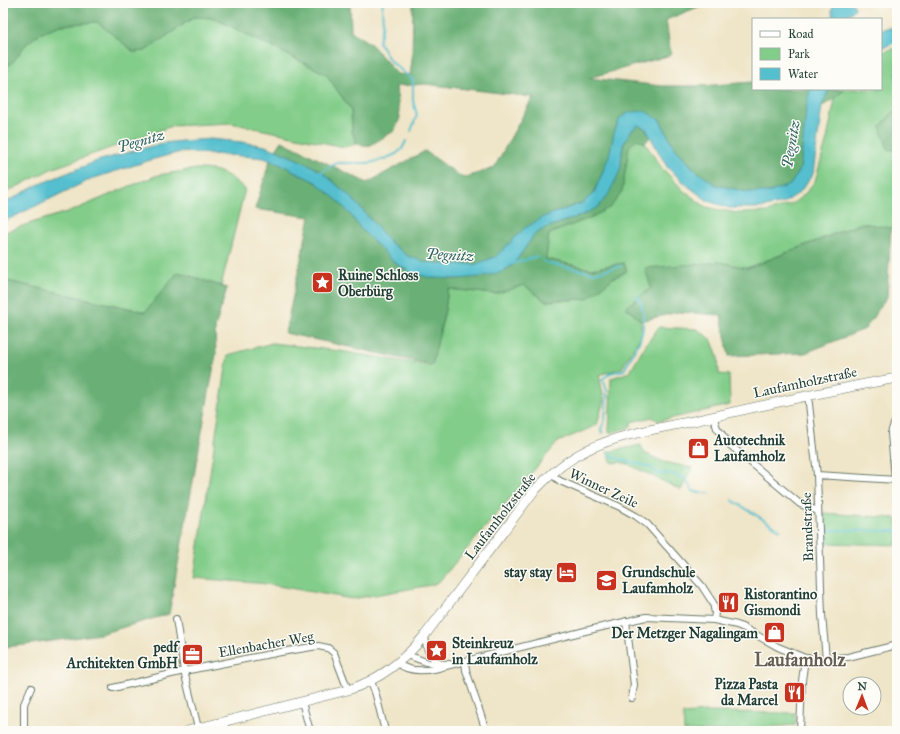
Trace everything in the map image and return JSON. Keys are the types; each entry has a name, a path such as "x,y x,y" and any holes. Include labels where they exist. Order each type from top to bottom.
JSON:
{"main road":[{"name":"Laufamholzstraße","path":"187,731 198,728 225,726 302,702 348,690 371,681 398,664 425,635 527,499 551,474 578,455 608,442 713,416 808,395 897,378"}],"street":[{"name":"Brandstraße","path":"808,395 816,475 822,615 826,659"},
{"path":"713,416 717,428 730,445 800,504 818,511"},
{"path":"816,475 896,480 891,433 894,424"},
{"name":"Winner Zeile","path":"551,474 560,481 627,510 647,524 661,538 706,591 713,603 715,613 714,620"},
{"path":"398,664 407,669 428,670 444,667 451,664 646,617 714,620 744,628 778,648 806,658 826,659 848,657 897,645"},
{"path":"176,619 184,671 198,728"},
{"path":"626,621 634,686 632,698"},
{"path":"425,635 426,647 429,654 439,663"},
{"name":"Ellenbacher Weg","path":"113,688 184,671 304,648 324,646 334,653 348,690"},
{"path":"408,655 424,661 451,664"},
{"path":"800,731 802,681 806,658"},
{"path":"465,661 466,670 486,731"},
{"path":"371,681 376,694 385,731"},
{"path":"24,731 24,704 31,688"},
{"path":"302,702 310,731"}],"green space":[{"path":"3,3 350,3 351,31 372,45 397,74 410,75 412,60 413,4 415,3 708,3 666,20 671,55 589,78 662,86 700,86 752,82 752,90 810,90 800,170 790,185 770,192 748,192 716,185 695,170 674,147 660,120 620,118 614,133 609,156 594,193 582,203 566,208 510,244 495,257 476,264 448,264 425,262 408,256 390,242 352,198 322,172 276,150 282,141 367,183 425,151 463,178 494,168 533,97 425,84 396,86 400,118 394,131 369,146 357,144 352,132 351,110 326,74 214,18 194,17 145,51 134,52 97,22 61,25 42,32 26,44 13,62 3,69"},
{"path":"194,17 214,18 326,74 351,110 352,132 357,144 344,147 231,123 172,126 51,169 3,194 3,69 13,62 26,44 42,32 61,25 97,21 134,52 145,51"},
{"path":"897,47 897,108 880,127 888,149 897,151 897,227 891,228 862,223 747,268 720,262 651,288 626,307 641,321 641,336 622,368 599,375 604,399 597,425 558,442 437,584 352,599 267,584 194,578 228,355 272,343 340,351 432,366 445,310 448,289 495,294 524,285 545,301 587,299 613,278 627,271 624,263 591,269 546,259 549,234 592,217 622,191 629,147 637,138 645,143 661,167 685,192 706,207 737,213 767,212 792,204 804,195 815,181 827,139 835,99 844,90 882,90 882,53"},
{"path":"829,90 844,90 835,99 822,106"},
{"path":"897,108 897,151 888,149 880,127"},
{"path":"638,125 646,129 650,137 645,143 637,139 629,147 622,191 611,207 592,217 549,234 546,259 591,269 624,263 627,271 613,278 587,299 545,301 524,285 495,294 448,289 445,310 432,365 285,333 310,217 255,209 270,160 317,183 338,201 361,229 395,263 412,273 431,278 457,279 514,264 534,235 545,228 583,215 620,171 623,145 630,132"},
{"path":"196,169 212,170 223,173 245,189 221,286 178,272 146,312 3,280 3,233 74,210 158,175"},
{"path":"862,223 891,228 887,297 865,329 805,353 729,356 721,315 678,312 641,321 626,307 651,288 645,268 720,262 748,268"},
{"path":"178,272 227,288 215,328 216,354 169,614 100,634 3,647 3,280 145,312"},
{"path":"659,327 697,329 711,339 718,356 719,374 729,375 730,405 659,421 652,417 631,422 631,427 609,433 611,378 630,372 645,346"},
{"path":"641,445 644,453 664,462 692,468 681,490 628,464 619,462 612,463 607,452"},
{"path":"823,513 895,518 897,519 897,545 826,543"},
{"path":"705,712 795,713 796,725 755,728 740,731 684,731 683,714"}],"water":[{"path":"833,3 851,3 855,8 846,16 839,18 833,18"},
{"path":"897,27 897,42 882,48 882,29"},
{"path":"810,90 829,90 822,106 813,174 800,192 784,203 761,208 729,208 708,201 688,186 667,167 646,129 638,125 630,132 623,145 620,171 608,195 598,207 583,215 545,228 534,235 514,264 502,272 480,277 457,279 431,278 412,273 395,263 361,229 338,201 317,183 284,166 264,158 181,152 91,179 3,222 3,204 35,186 97,161 163,143 210,139 265,146 308,164 322,172 352,198 390,242 408,256 425,262 476,264 495,257 525,228 543,217 582,203 594,193 609,156 614,133 620,118 630,112 645,111 660,120 674,147 695,170 716,185 748,192 770,192 790,185 800,170 806,110"}],"waterway":[{"path":"383,3 383,23 379,42 390,61 413,80 413,101 417,115 411,131"},
{"path":"320,173 337,163 370,163 384,159 396,154 402,149 406,141"},
{"path":"512,264 538,256"},
{"path":"542,260 547,263 594,273 621,266"},
{"path":"603,433 601,429 605,420 607,392 602,379 610,373 624,370 641,337 644,318 642,306 636,295"},
{"path":"610,451 612,457 650,467 659,474 669,473 685,479 693,491 699,493 710,493"},
{"path":"732,500 780,530"},
{"path":"828,530 897,531"}],"place":[{"name":"Ruine Schloss Oberbürg","path":"322,283"},
{"name":"Autotechnik Laufamholz","path":"699,448"},
{"name":"stay stay","path":"567,572"},
{"name":"Grundschule Laufamholz","path":"607,580"},
{"name":"Ristorantino Gismondi","path":"728,602"},
{"name":"Der Metzger Nagalingam","path":"774,633"},
{"name":"Steinkreuz in Laufamholz","path":"436,651"},
{"name":"pedf Architekten GmbH","path":"193,655"},
{"name":"Pizza Pasta da Marcel","path":"794,692"}],"district":[{"name":"Laufamholz","path":"800,660"}],"water label":[{"name":"Pegnitz","path":"141,141"},
{"name":"Pegnitz","path":"791,144"},
{"name":"Pegnitz","path":"450,255"}]}
